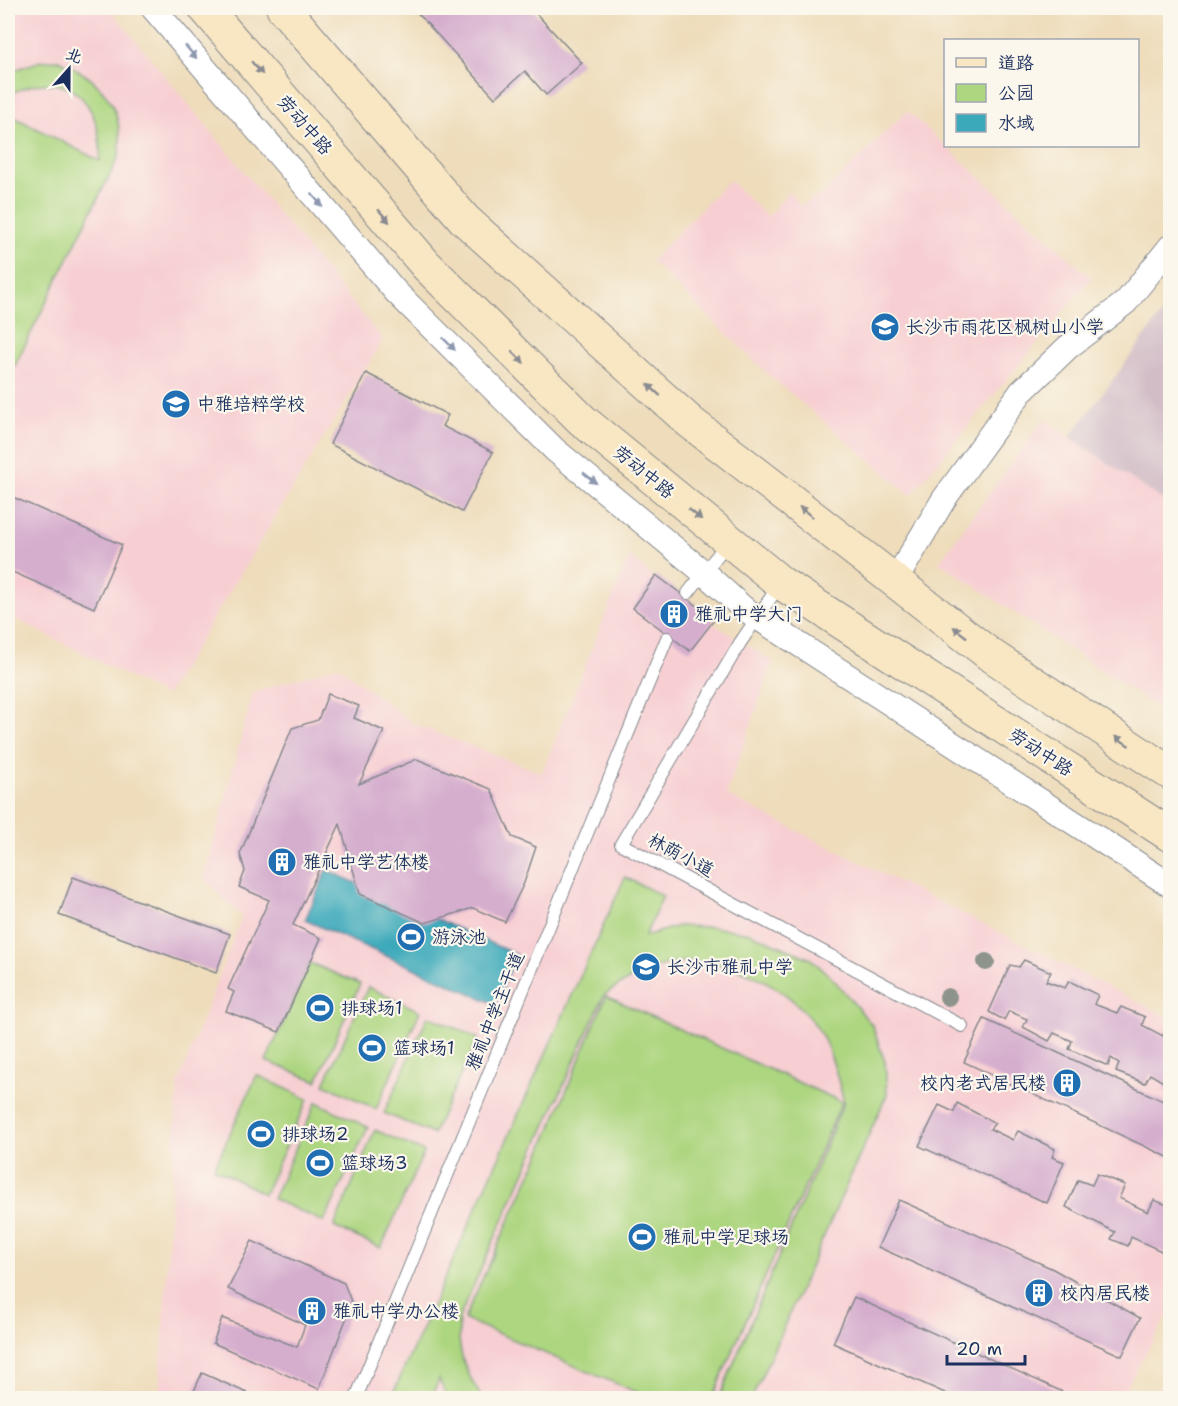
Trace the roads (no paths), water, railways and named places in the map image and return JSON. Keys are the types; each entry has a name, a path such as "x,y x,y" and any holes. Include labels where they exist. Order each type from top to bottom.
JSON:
{"main road":[{"name":"劳动中路","path":"205,8 426,265 582,420 781,583 1170,835"},
{"path":"283,8 464,219 690,422 989,654 1170,773"}],"street":[{"path":"153,8 396,292 555,450 757,618 1170,885"},
{"path":"895,581 944,499 1021,392 1067,348 1126,302 1170,247"}],"lane":[{"path":"688,593 728,541"},
{"name":"林荫小道","path":"781,583 757,618 621,844 962,1026"},
{"name":"雅礼中学主干道","path":"356,1398 667,638"}],"water":[{"name":"游泳池","path":"327,870 517,955 495,1004 305,920"}],"place":[{"name":"长沙市雨花区枫树山小学","path":"885,327"},
{"name":"中雅培粹学校","path":"176,404"},
{"name":"雅礼中学大门","path":"674,614"},
{"name":"雅礼中学艺体楼","path":"282,862"},
{"name":"游泳池","path":"411,937"},
{"name":"长沙市雅礼中学","path":"646,967"},
{"name":"排球场1","path":"320,1008"},
{"name":"篮球场1","path":"372,1048"},
{"name":"校内老式居民楼","path":"1067,1083"},
{"name":"排球场2","path":"261,1134"},
{"name":"篮球场3","path":"320,1163"},
{"name":"雅礼中学足球场","path":"642,1237"},
{"name":"校内居民楼","path":"1039,1293"},
{"name":"雅礼中学办公楼","path":"312,1311"}]}
